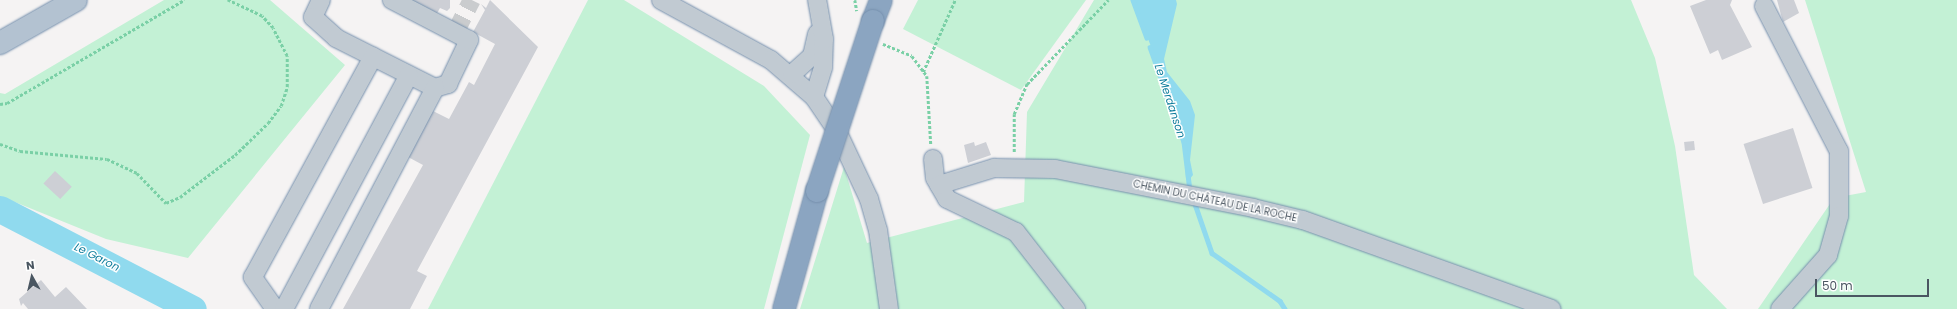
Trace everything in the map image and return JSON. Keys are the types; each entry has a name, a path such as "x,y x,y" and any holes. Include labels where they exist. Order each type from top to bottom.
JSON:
{"highway":[{"path":"784,309 817,191 881,0"}],"main road":[{"path":"0,43 76,0"}],"street":[{"path":"321,0 313,17 336,38 435,88"},
{"path":"319,309 435,88 448,84 469,40 392,0"},
{"path":"661,0 792,74 814,98 859,171 878,230 888,309"},
{"path":"792,74 812,56 818,5"},
{"path":"814,98 824,67 824,39 818,5"},
{"path":"1764,6 1839,151 1839,216 1828,255 1780,309"},
{"path":"275,309 253,277 373,57"},
{"path":"284,309 409,74"},
{"path":"933,159 939,184 947,199 1016,232 1076,309"},
{"name":"CHEMIN DU CHÂTEAU DE LA ROCHE","path":"939,184 994,168 1055,169 1303,220 1552,309"}],"path":[{"path":"0,104 7,103 184,0"},
{"path":"0,144 20,151 107,159 137,173 166,203 180,197 235,156 268,123 281,106 287,87 287,56 273,28 262,16 227,0"},
{"path":"854,0 871,27 912,56 924,72"},
{"path":"933,159 924,72 955,0"},
{"path":"1014,169 1014,114 1027,84 1108,0"}],"green space":[{"path":"164,0 270,0 345,65 188,258 106,239 0,196 0,93 5,94"},
{"path":"588,0 624,0 764,86 810,135 764,309 428,309"},
{"path":"918,0 1086,0 1021,90 903,29"},
{"path":"1094,0 1631,0 1655,58 1675,146 1694,275 1727,309 800,309 844,167 867,243 1024,202 1027,112"},
{"path":"1805,0 1957,0 1957,309 1758,309 1834,198 1866,192"}],"water":[{"path":"1133,0 1176,0 1177,4 1164,59 1167,72 1190,101 1195,115 1190,160 1193,175 1189,180 1186,179 1184,142 1172,101"}],"building":[{"path":"399,0 450,0 450,8 447,11 440,8 435,17"},
{"path":"490,0 538,47 417,271 427,276 410,309 343,309 423,165 408,157 433,111 449,119 469,82 474,85 495,44 473,32 485,10 481,4 486,8"},
{"path":"1706,0 1732,0 1730,5 1752,47 1722,60 1718,50 1710,54 1690,6"},
{"path":"1777,0 1794,0 1799,13 1783,22"},
{"path":"1793,128 1812,188 1763,204 1744,144"},
{"path":"1694,141 1695,150 1685,151 1684,142"},
{"path":"974,142 975,146 986,142 991,155 968,163 964,145"},
{"path":"55,171 72,187 60,199 43,183"},
{"path":"41,280 55,297 66,287 87,309 28,309 23,303 21,306 19,299"}],"waterway":[{"name":"Le Merdanson","path":"1133,0 1147,38"},
{"name":"Le Merdanson","path":"1150,47 1184,142 1190,191"},
{"name":"Le Merdanson","path":"1194,201 1212,253 1280,301 1285,309"},
{"name":"Le Garon","path":"0,209 193,309"}],"tunnel":[{"path":"455,33 472,0"}]}
